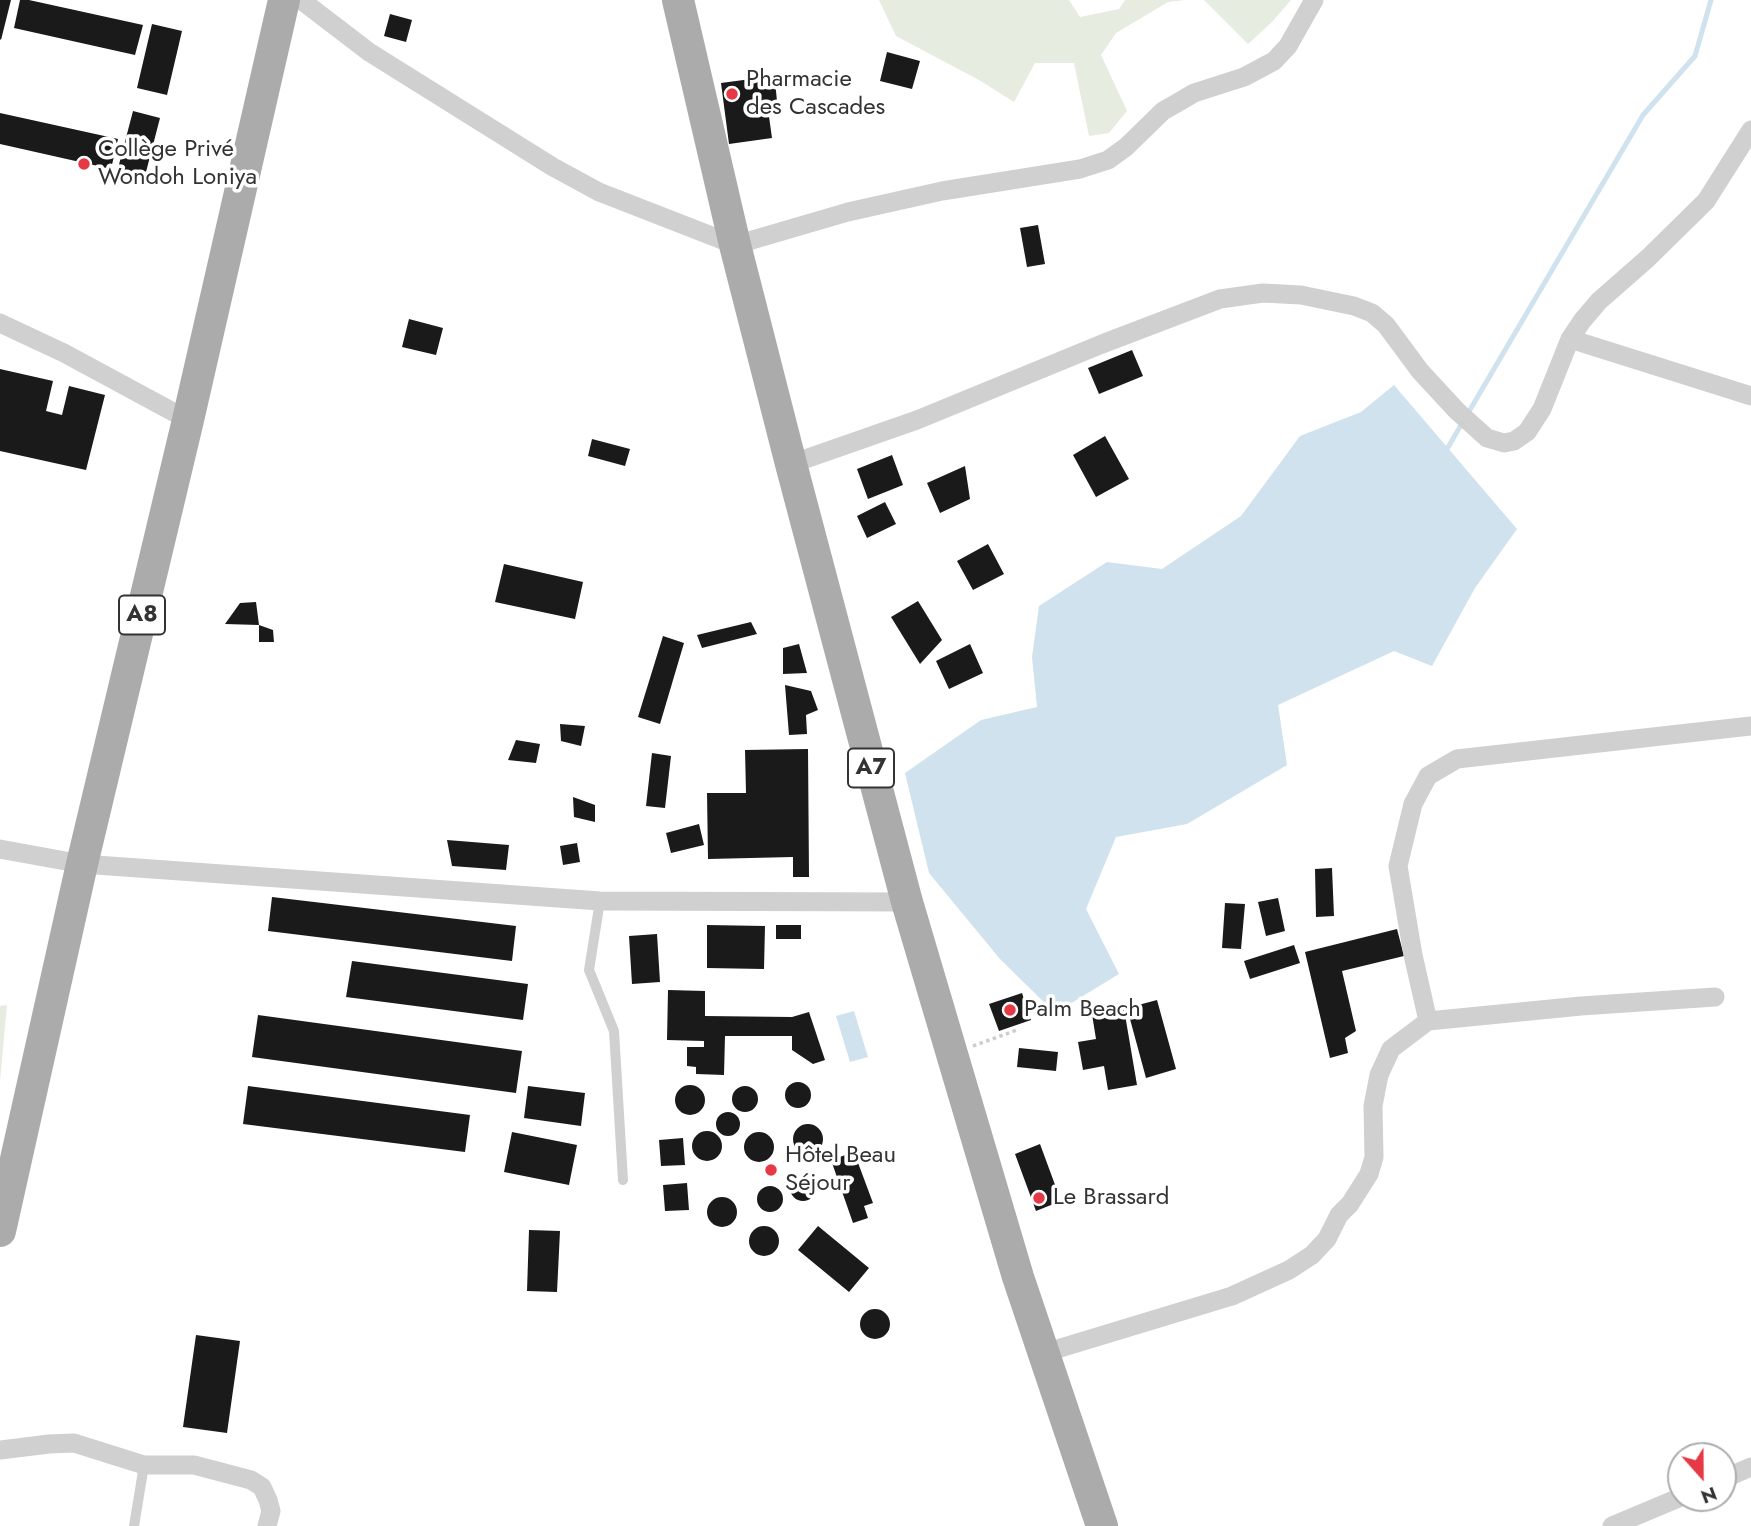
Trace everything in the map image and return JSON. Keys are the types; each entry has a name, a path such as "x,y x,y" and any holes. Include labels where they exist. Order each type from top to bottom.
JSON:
{"main road":[{"name":"A8","path":"0,1231 82,864 188,420 284,0"},
{"name":"A7","path":"678,0 790,464 906,902 1018,1277 1101,1526"}],"street":[{"path":"301,0 369,52 553,167 599,192 736,245 848,212 942,191 1080,169 1108,160 1126,147 1163,111 1194,93 1244,77 1275,61 1289,46 1314,0"},
{"path":"790,464 917,421 1220,299 1263,293 1301,295 1354,306 1372,313 1386,325 1420,371 1457,411 1487,438 1504,443 1514,442 1527,432 1542,409 1570,339 1600,302 1706,201 1751,130"},
{"path":"0,323 64,353 188,420"},
{"path":"1570,339 1751,398"},
{"path":"1428,1021 1413,955 1398,866 1413,804 1428,776 1457,759 1751,726"},
{"path":"0,849 82,864 600,901 906,902"},
{"path":"1044,1353 1232,1296 1289,1270 1312,1255 1327,1240 1339,1215 1350,1205 1369,1174 1374,1157 1373,1106 1380,1076 1391,1049 1428,1021 1581,1006 1715,997"},
{"path":"0,1450 74,1443 144,1465 194,1465 251,1480 262,1487 268,1500 271,1511 267,1526"},
{"path":"1612,1526 1667,1502"}],"lane":[{"path":"600,901 589,970 614,1031 623,1180"},
{"path":"134,1526 144,1465"}],"path":[{"path":"952,1054 1017,1030"}],"shaded area":[{"path":"879,0 1069,0 1080,17 1119,9 1125,0 1185,0 1168,2 1116,33 1101,55 1127,111 1109,133 1089,136 1074,63 1035,63 1014,102 979,80 896,36"},
{"path":"1204,0 1291,0 1248,44"},
{"path":"7,1005 0,1081 0,1006"}],"water":[{"path":"1394,385 1517,529 1475,588 1432,666 1394,651 1278,705 1287,765 1187,824 1116,837 1086,909 1119,974 1055,1013 1000,959 929,873 905,773 981,720 1037,707 1032,657 1039,606 1107,562 1162,569 1241,516 1300,436 1361,412"},
{"path":"854,1011 868,1057 850,1062 836,1016"}],"building":[{"path":"0,0 11,0 1,40 0,39"},
{"path":"20,0 143,25 135,55 14,28"},
{"path":"390,14 412,20 406,42 384,36"},
{"path":"152,24 182,31 167,95 137,88"},
{"path":"887,52 920,61 912,89 880,81"},
{"path":"766,77 767,82 775,81 777,101 767,102 772,138 729,144 721,83"},
{"path":"133,111 160,118 146,172 150,174 148,184 116,176"},
{"path":"0,113 118,139 111,169 0,144"},
{"path":"1038,225 1045,264 1027,267 1020,228"},
{"path":"409,319 443,328 436,355 402,347"},
{"path":"1132,350 1143,376 1099,394 1088,368"},
{"path":"0,369 53,381 46,411 62,415 69,386 105,395 86,470 0,451"},
{"path":"1105,436 1129,479 1096,497 1073,455"},
{"path":"592,439 630,449 625,466 588,456"},
{"path":"892,455 903,485 868,499 857,469"},
{"path":"965,466 970,499 940,513 927,483"},
{"path":"885,502 896,524 867,538 857,516"},
{"path":"988,544 1004,574 973,590 957,561"},
{"path":"504,564 583,582 575,619 495,602"},
{"path":"918,601 942,640 920,664 891,617"},
{"path":"256,602 259,625 225,624 240,603"},
{"path":"751,622 757,634 702,648 697,635"},
{"path":"259,625 273,630 274,642 259,642"},
{"path":"663,636 684,643 660,724 638,717"},
{"path":"799,644 807,673 783,674 783,648"},
{"path":"970,644 983,673 949,689 936,661"},
{"path":"785,685 811,691 818,710 806,715 807,734 789,735"},
{"path":"560,724 585,726 581,746 561,741"},
{"path":"516,740 540,744 536,763 508,760"},
{"path":"808,749 809,877 793,877 793,857 708,859 707,793 746,793 745,750"},
{"path":"652,753 671,756 665,808 646,806"},
{"path":"573,797 595,805 595,822 574,817"},
{"path":"699,824 704,845 671,853 666,833"},
{"path":"447,840 509,845 506,870 452,866"},
{"path":"577,843 580,862 563,865 560,846"},
{"path":"1332,868 1334,916 1316,917 1315,869"},
{"path":"272,897 516,926 512,961 268,931"},
{"path":"1278,898 1285,931 1266,936 1258,902"},
{"path":"1225,903 1245,904 1241,949 1222,948"},
{"path":"707,925 765,926 764,969 707,968"},
{"path":"776,925 801,925 801,939 776,939"},
{"path":"1397,929 1404,956 1342,971 1356,1031 1345,1038 1348,1053 1330,1058 1305,952"},
{"path":"657,934 660,982 632,984 629,936"},
{"path":"1294,945 1300,963 1250,979 1244,961"},
{"path":"352,961 528,984 523,1020 346,997"},
{"path":"668,990 705,991 705,1016 792,1017 809,1012 825,1060 813,1064 792,1050 792,1036 725,1036 724,1075 696,1074 696,1067 687,1066 687,1047 704,1047 704,1041 667,1040"},
{"path":"1022,993 1031,1020 999,1031 989,1004"},
{"path":"1157,1000 1176,1069 1146,1078 1127,1008"},
{"path":"1123,1003 1137,1085 1108,1090 1104,1066 1083,1070 1078,1042 1096,1039 1091,1008"},
{"path":"258,1015 522,1051 516,1093 252,1057"},
{"path":"1019,1048 1058,1052 1056,1071 1017,1067"},
{"path":"798,1082 807,1086 811,1095 807,1104 798,1108 789,1104 785,1095 789,1086"},
{"path":"690,1085 700,1090 705,1100 700,1110 690,1115 680,1110 675,1100 680,1090"},
{"path":"248,1086 470,1115 465,1152 243,1124"},
{"path":"528,1086 585,1093 581,1126 524,1118"},
{"path":"745,1086 754,1090 758,1099 754,1108 745,1112 736,1108 732,1099 736,1090"},
{"path":"728,1112 736,1116 740,1124 736,1132 728,1136 720,1132 716,1124 720,1116"},
{"path":"808,1124 818,1129 823,1139 818,1149 808,1154 798,1149 793,1139 798,1129"},
{"path":"707,1131 717,1136 722,1146 717,1156 707,1161 697,1156 692,1146 697,1136"},
{"path":"512,1132 577,1145 569,1185 504,1172"},
{"path":"759,1132 769,1137 774,1147 769,1157 759,1162 749,1157 744,1147 749,1137"},
{"path":"683,1138 685,1165 661,1166 659,1140"},
{"path":"1040,1144 1061,1201 1036,1211 1015,1154"},
{"path":"854,1152 873,1203 864,1206 868,1218 853,1223 831,1160"},
{"path":"803,1175 812,1179 816,1188 812,1197 803,1201 794,1197 790,1188 794,1179"},
{"path":"687,1183 689,1210 665,1211 663,1185"},
{"path":"770,1186 779,1190 783,1199 779,1208 770,1212 761,1208 757,1199 761,1190"},
{"path":"722,1197 732,1202 737,1212 732,1222 722,1227 712,1222 707,1212 712,1202"},
{"path":"764,1226 774,1231 779,1241 774,1251 764,1256 754,1251 749,1241 754,1231"},
{"path":"818,1226 869,1268 849,1292 798,1250"},
{"path":"529,1230 560,1231 557,1292 527,1291"},
{"path":"875,1309 885,1314 890,1324 885,1334 875,1339 865,1334 860,1324 865,1314"},
{"path":"196,1335 240,1341 227,1433 183,1427"}],"waterway":[{"path":"1447,449 1643,115 1695,56 1711,0"}],"place":[{"name":"Pharmacie des Cascades","path":"732,94"},
{"name":"Collège Privé Wondoh Loniya","path":"84,164"},
{"name":"Palm Beach","path":"1010,1010"},
{"name":"Hôtel Beau Séjour","path":"771,1170"},
{"name":"Le Brassard","path":"1039,1198"}]}
